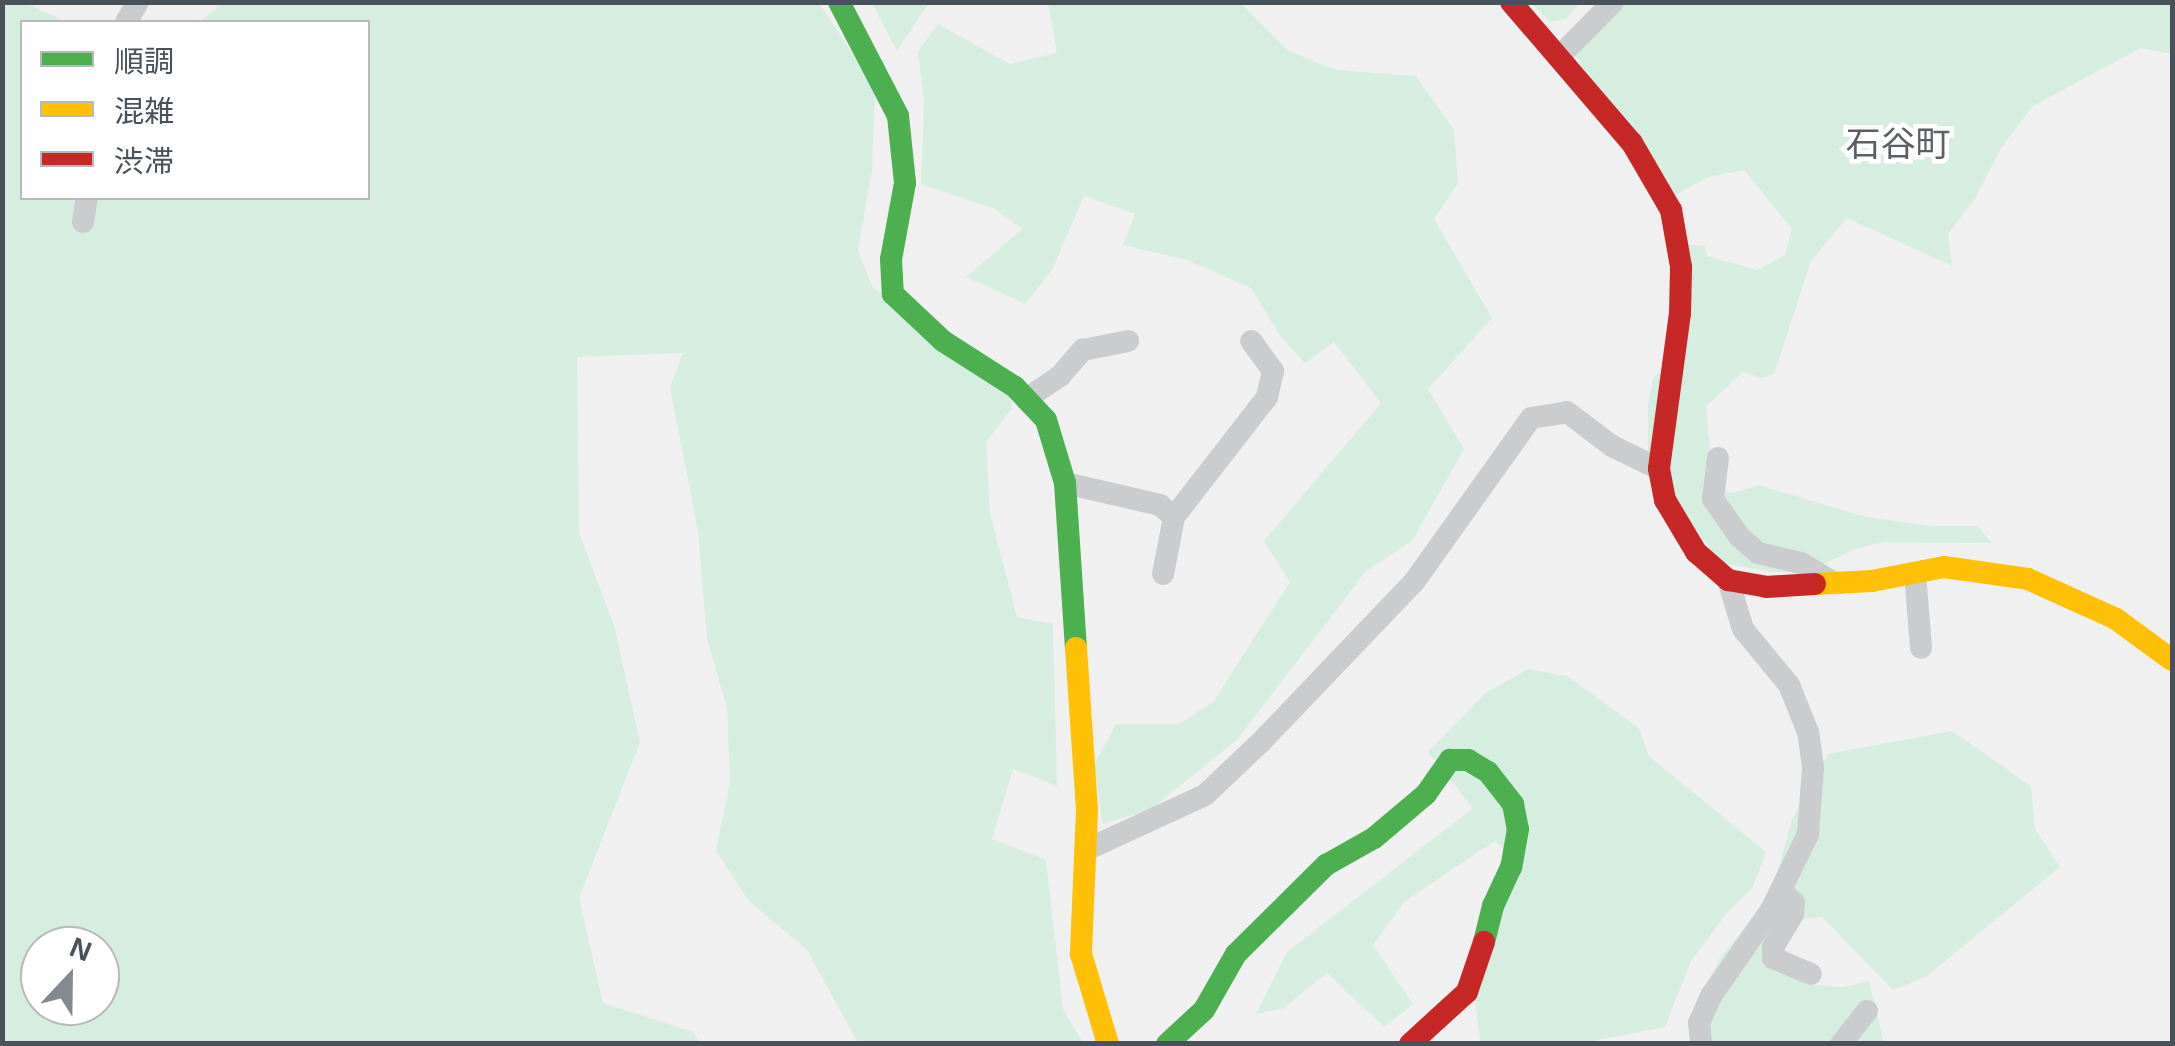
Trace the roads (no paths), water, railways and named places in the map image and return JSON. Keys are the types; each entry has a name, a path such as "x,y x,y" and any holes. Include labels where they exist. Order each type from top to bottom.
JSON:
{"street":[{"path":"839,2 898,116 906,183 891,259 893,294 943,341 1026,399 1046,420 1065,483 1088,849 1081,954 1108,1044"},
{"path":"1512,2 1632,143 1671,210 1681,266 1680,314 1659,469 1665,500 1696,552 1728,580 1766,587 1834,583 1944,567 2028,580 2104,612 2172,660"},
{"path":"1561,55 1612,2"},
{"path":"84,222 87,200"},
{"path":"1026,399 1060,376 1082,350 1128,340"},
{"path":"1164,574 1174,517 1267,397 1273,371 1251,341"},
{"path":"1088,849 1205,795 1261,742 1414,582 1531,418 1567,412 1612,446 1659,469"},
{"path":"1718,458 1713,499 1739,536 1758,552 1801,563 1834,583"},
{"path":"1065,483 1160,505 1174,517"},
{"path":"1914,573 1920,648"},
{"path":"1700,1044 1699,1023 1710,996 1782,891 1808,834 1812,767 1808,732 1790,685 1743,629 1728,580"},
{"path":"1167,1044 1204,1010 1236,954 1326,865 1374,838 1426,794 1450,760 1468,760 1488,772 1512,804 1518,830 1511,867 1493,906 1478,969 1467,992 1410,1044"},
{"path":"1782,891 1794,903 1792,914 1773,946 1773,958 1811,974"},
{"path":"1840,1044 1867,1011"}],"district":[{"name":"石谷町","path":"1898,144"}]}
